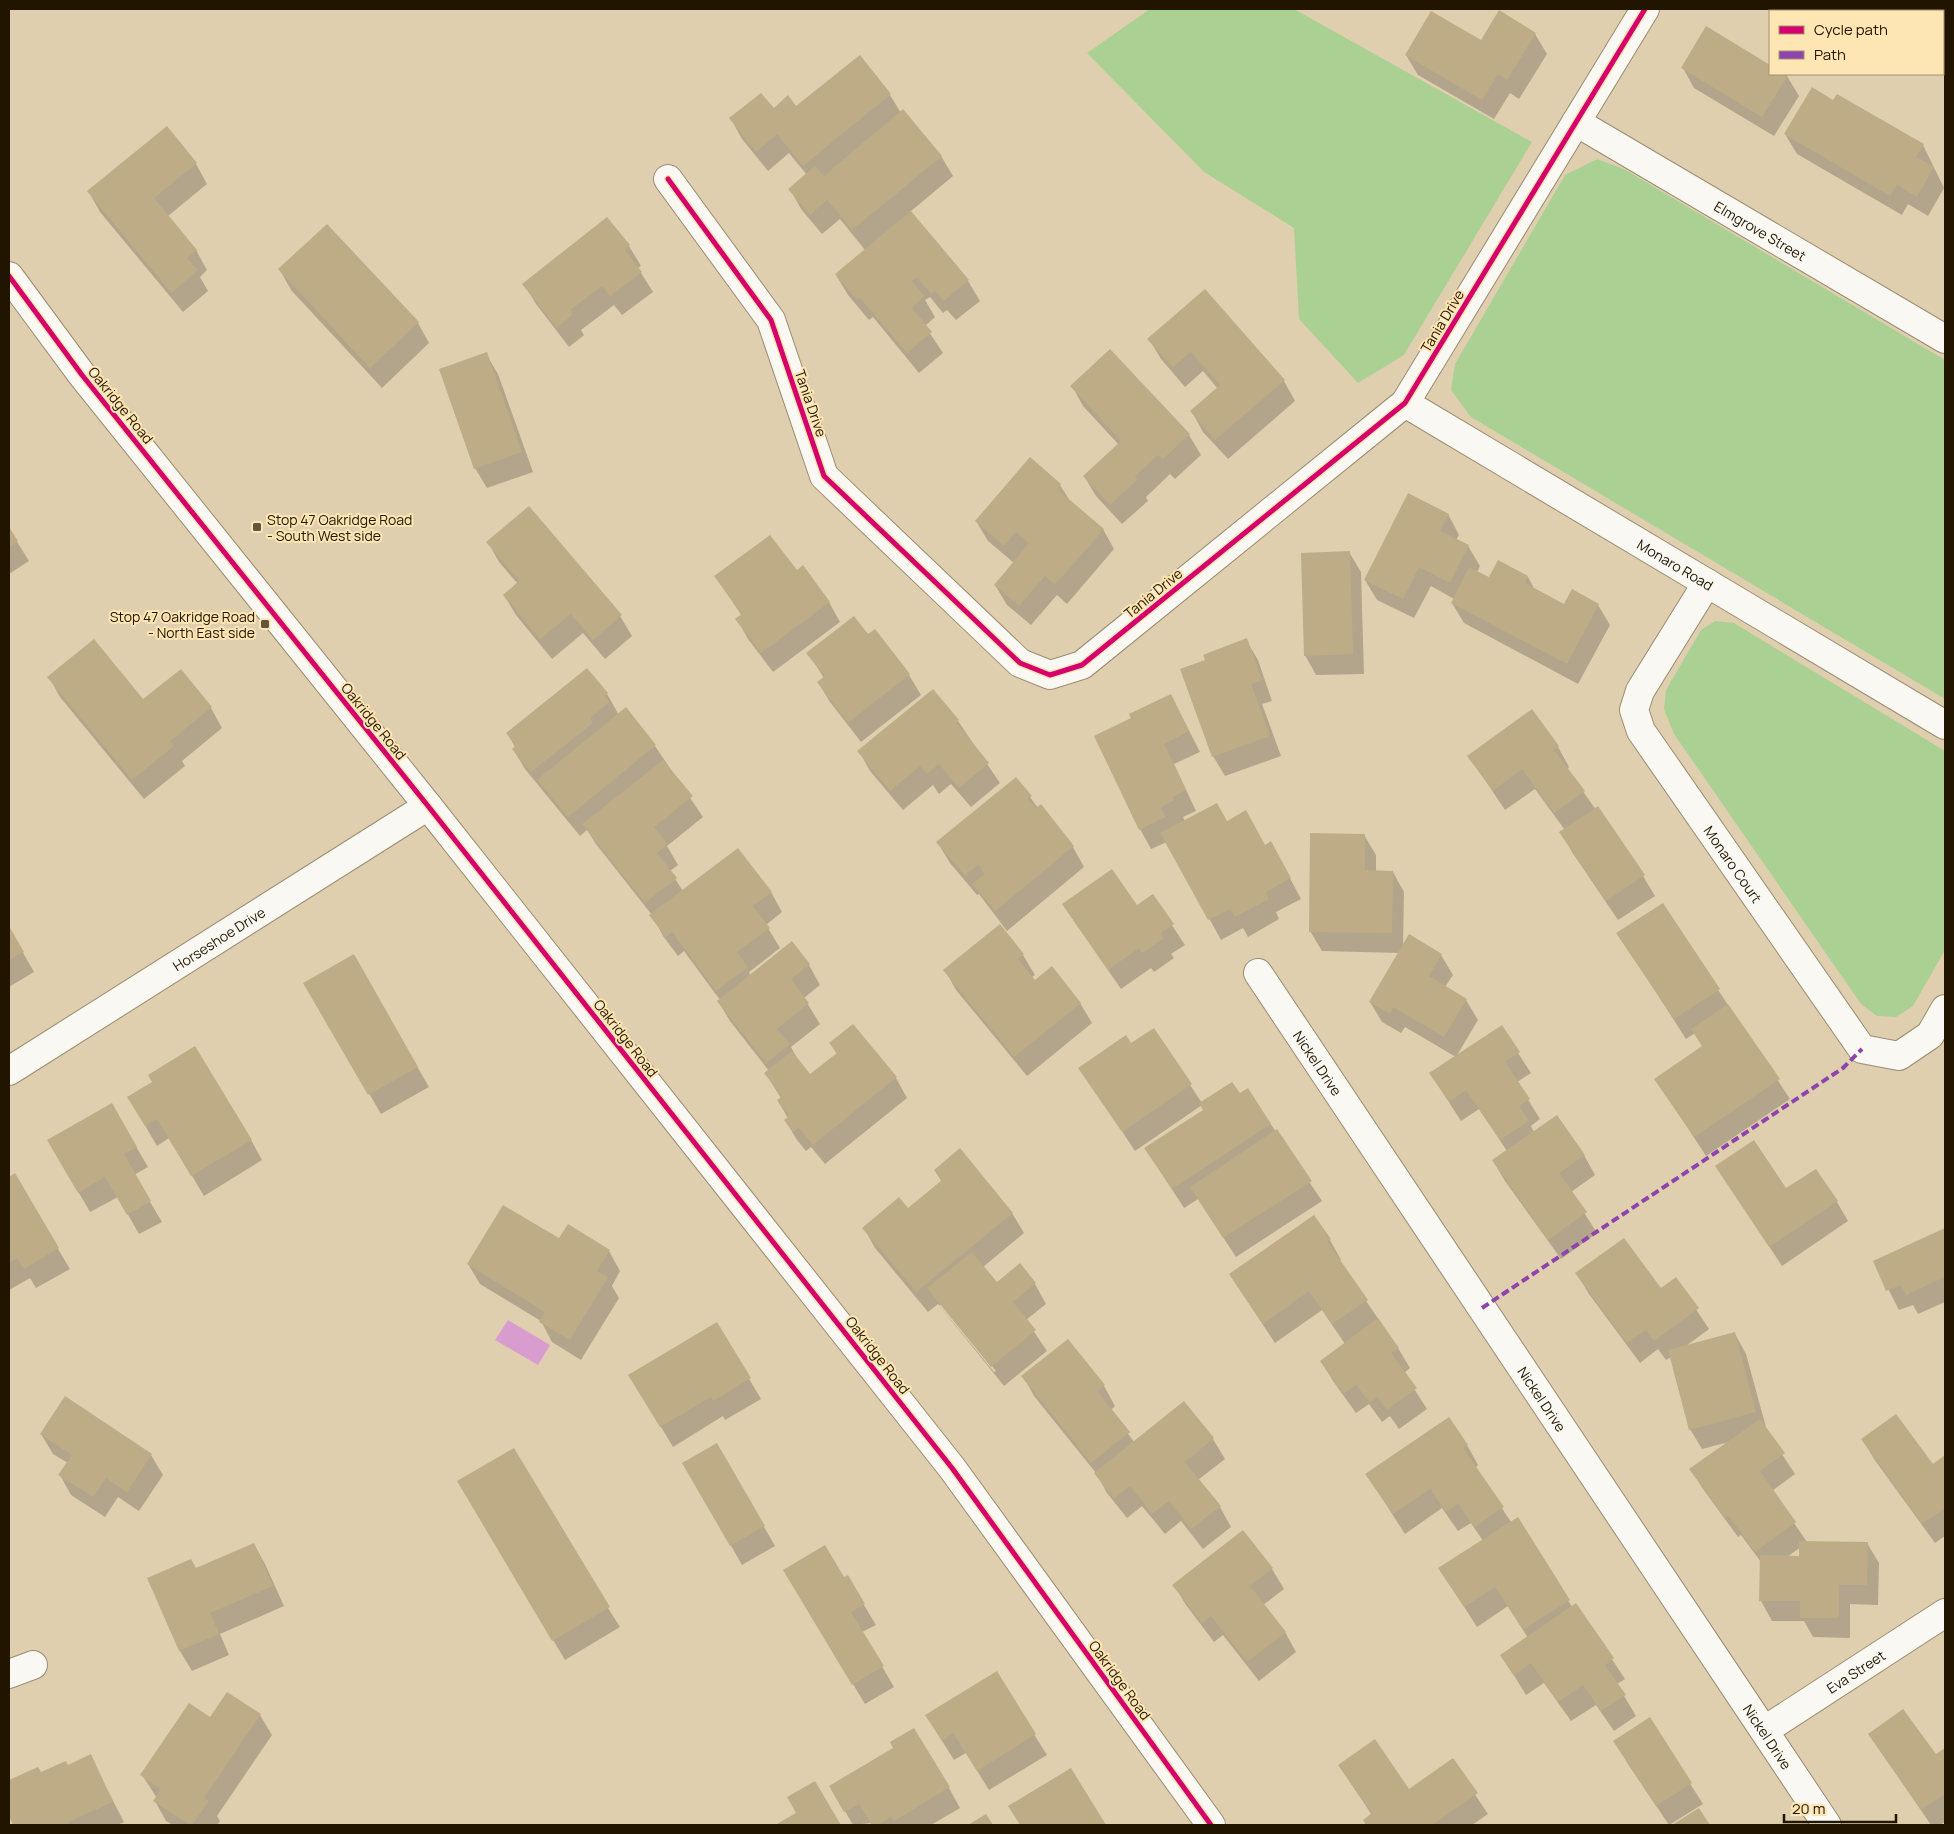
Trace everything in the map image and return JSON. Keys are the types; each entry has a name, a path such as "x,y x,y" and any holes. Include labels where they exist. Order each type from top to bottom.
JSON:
{"street":[{"name":"Tania Drive","path":"668,179 771,320 824,476 1020,663 1050,675 1082,665 1405,403 1645,9"},
{"name":"Elmgrove Street","path":"1576,122 1945,339"},
{"name":"Oakridge Road","path":"9,276 82,374 428,806 952,1468 1211,1825"},
{"name":"Monaro Road","path":"1405,403 1945,726"},
{"name":"Monaro Court","path":"1707,583 1640,691 1634,710 1641,731 1862,1049 1899,1056 1930,1035 1945,1009"},
{"name":"Horseshoe Drive","path":"9,1071 428,806"},
{"name":"Nickel Drive","path":"1258,973 1827,1825"},
{"name":"Eva Street","path":"1765,1730 1945,1613"}],"green space":[{"path":"1150,9 1294,9 1532,142 1404,355 1358,383 1299,319 1294,228 1204,172 1087,53"},
{"path":"1597,159 1624,169 1945,360 1945,699 1471,417 1451,390 1455,364 1565,175"},
{"path":"1715,621 1734,623 1945,751 1945,950 1913,1006 1896,1017 1877,1016 1861,1004 1674,734 1664,709 1666,690 1701,630"}],"shaded area":[{"path":"508,1320 550,1345 538,1365 495,1340"}],"building":[{"path":"1945,9 1945,38 1944,10 1908,10"},
{"path":"1499,10 1536,33 1507,80 1498,74 1482,100 1405,55 1431,11 1481,40"},
{"path":"1706,26 1769,64 1769,75 1788,75 1762,117 1681,68"},
{"path":"860,55 891,94 803,166 777,134 756,152 729,118 761,93 774,108 788,95 796,106"},
{"path":"1812,87 1833,100 1837,94 1924,144 1916,157 1934,167 1917,197 1897,185 1890,196 1784,134"},
{"path":"903,109 942,156 852,230 827,200 810,215 788,189 815,166 824,176"},
{"path":"167,126 197,163 154,198 197,250 187,258 198,270 171,293 87,191"},
{"path":"911,211 969,280 944,301 935,291 931,294 917,277 912,281 924,296 912,308 932,332 907,353 860,298 857,300 835,274"},
{"path":"607,217 630,245 625,250 642,272 610,296 602,286 570,310 573,314 557,328 522,284"},
{"path":"327,224 419,322 370,368 278,269"},
{"path":"1205,289 1285,380 1215,440 1190,411 1220,385 1191,352 1173,367 1147,339"},
{"path":"1110,349 1190,434 1163,459 1158,455 1135,476 1137,480 1110,505 1083,476 1121,441 1070,386"},
{"path":"487,352 522,452 474,469 439,369"},
{"path":"1030,457 1061,484 1057,489 1104,529 1055,585 1045,576 1019,606 994,585 1029,543 1016,532 1004,546 975,521"},
{"path":"1408,493 1449,514 1440,531 1469,545 1450,583 1419,567 1403,599 1364,580"},
{"path":"529,506 622,615 593,640 571,614 540,639 503,595 519,581 486,542"},
{"path":"9,527 18,541 9,547"},
{"path":"770,535 797,570 803,565 830,602 761,653 735,619 742,614 714,576"},
{"path":"1350,551 1353,654 1304,656 1301,553"},
{"path":"1498,560 1528,576 1525,583 1564,604 1572,589 1599,604 1567,664 1451,603 1469,567 1489,577"},
{"path":"854,616 868,634 875,629 910,674 848,723 817,682 825,676 806,653"},
{"path":"1247,638 1262,680 1251,684 1270,736 1212,757 1180,669 1205,660 1203,655"},
{"path":"94,639 143,699 181,669 212,707 170,741 174,746 132,780 47,677"},
{"path":"587,668 608,693 605,696 610,702 590,718 593,723 531,772 512,749 516,745 506,733"},
{"path":"933,689 959,720 956,722 989,763 959,788 939,764 927,774 920,766 890,791 857,751"},
{"path":"1171,694 1189,731 1164,744 1186,790 1173,797 1175,800 1161,807 1166,817 1139,830 1094,736 1131,718 1129,714"},
{"path":"626,707 656,745 568,817 537,780"},
{"path":"1532,709 1559,746 1554,750 1585,791 1554,813 1522,769 1493,791 1467,756"},
{"path":"663,760 693,796 654,827 667,844 657,853 677,878 645,903 582,824"},
{"path":"1016,777 1032,796 1027,798 1036,808 1041,804 1074,846 995,911 972,884 985,874 978,865 965,876 936,842"},
{"path":"1217,803 1227,821 1246,810 1265,845 1271,841 1291,878 1266,892 1269,899 1235,917 1230,909 1208,920 1160,833"},
{"path":"1598,806 1645,875 1606,901 1559,832"},
{"path":"1310,833 1365,834 1365,870 1393,871 1392,933 1309,932"},
{"path":"738,848 772,892 753,906 770,928 737,952 748,967 716,991 672,932 666,937 649,915"},
{"path":"1112,869 1137,905 1153,894 1174,924 1161,933 1164,938 1142,953 1139,948 1108,970 1062,904"},
{"path":"1663,903 1720,989 1674,1019 1616,933"},
{"path":"1000,924 1024,954 1018,959 1035,980 1052,966 1081,1003 1014,1057 943,970"},
{"path":"9,926 24,952 9,960"},
{"path":"1409,934 1442,954 1429,976 1467,999 1444,1037 1393,1007 1390,1014 1369,1002"},
{"path":"792,941 810,964 791,979 809,1003 777,1029 790,1044 766,1063 717,1001"},
{"path":"354,954 418,1067 368,1095 303,983"},
{"path":"1728,1004 1780,1079 1694,1137 1654,1079 1702,1046 1691,1029"},
{"path":"853,1024 897,1077 813,1145 799,1128 793,1132 784,1120 789,1116 777,1100 782,1096 764,1073 792,1051 810,1074 837,1053 829,1043"},
{"path":"1502,1025 1520,1052 1505,1062 1530,1099 1519,1106 1529,1121 1500,1140 1466,1090 1449,1102 1429,1073"},
{"path":"1154,1028 1192,1084 1122,1132 1078,1068 1126,1035 1131,1043"},
{"path":"195,1046 252,1140 191,1176 157,1119 145,1126 127,1097 152,1082 148,1075"},
{"path":"1232,1082 1240,1093 1248,1088 1271,1124 1172,1189 1144,1148 1203,1110 1199,1103"},
{"path":"112,1103 137,1147 124,1154 151,1201 127,1215 105,1177 78,1193 47,1140"},
{"path":"1557,1115 1585,1155 1559,1173 1587,1212 1548,1240 1492,1160"},
{"path":"1277,1129 1312,1181 1223,1238 1190,1187"},
{"path":"1754,1140 1786,1188 1816,1169 1838,1201 1769,1247 1715,1166"},
{"path":"960,1148 1013,1213 916,1292 862,1228 899,1197 908,1208 942,1180 934,1170"},
{"path":"15,1173 59,1248 24,1269 17,1258 9,1263 9,1177"},
{"path":"503,1205 559,1238 568,1224 610,1250 597,1271 608,1277 570,1340 539,1322 545,1312 467,1264"},
{"path":"1314,1215 1331,1239 1327,1241 1368,1300 1332,1324 1309,1291 1263,1324 1229,1274"},
{"path":"1945,1228 1945,1277 1906,1295 1901,1285 1886,1291 1873,1261"},
{"path":"1624,1238 1661,1288 1676,1277 1699,1308 1654,1341 1646,1330 1627,1343 1575,1273"},
{"path":"972,1252 997,1282 1020,1263 1036,1283 1013,1302 1036,1330 991,1367 927,1288"},
{"path":"1378,1318 1399,1348 1391,1353 1417,1388 1387,1410 1377,1397 1370,1403 1356,1385 1343,1394 1320,1361"},
{"path":"717,1322 751,1378 713,1401 711,1397 660,1427 628,1375"},
{"path":"1735,1332 1756,1412 1689,1430 1668,1350"},
{"path":"1068,1339 1105,1385 1097,1391 1130,1432 1091,1463 1021,1376"},
{"path":"65,1396 152,1454 127,1492 106,1478 93,1497 58,1475 72,1455 40,1434"},
{"path":"1184,1401 1214,1438 1185,1462 1221,1506 1191,1529 1169,1501 1152,1514 1130,1486 1114,1499 1094,1473"},
{"path":"1896,1414 1933,1464 1945,1455 1945,1508 1922,1524 1861,1439"},
{"path":"1449,1417 1468,1445 1463,1448 1504,1507 1474,1527 1458,1504 1446,1512 1430,1489 1393,1514 1365,1474"},
{"path":"1760,1419 1785,1453 1760,1471 1796,1522 1755,1552 1729,1516 1725,1518 1689,1469"},
{"path":"717,1443 765,1526 730,1546 682,1463"},
{"path":"514,1448 610,1607 552,1641 457,1481"},
{"path":"1518,1517 1570,1600 1523,1630 1495,1587 1464,1607 1438,1568"},
{"path":"1243,1530 1273,1568 1250,1586 1286,1632 1247,1662 1211,1616 1202,1623 1172,1585"},
{"path":"1799,1541 1868,1542 1867,1585 1839,1585 1839,1618 1800,1618 1800,1601 1759,1601 1760,1555 1799,1556"},
{"path":"254,1543 273,1586 210,1613 219,1634 179,1651 147,1578 191,1559 196,1568"},
{"path":"825,1545 844,1577 848,1575 865,1604 851,1612 884,1666 852,1685 783,1570"},
{"path":"1576,1603 1614,1658 1605,1665 1626,1695 1601,1711 1583,1685 1558,1702 1531,1663 1514,1676 1500,1655"},
{"path":"997,1671 1036,1734 977,1771 953,1733 942,1741 925,1715"},
{"path":"227,1692 261,1714 204,1798 209,1801 192,1825 190,1825 153,1801 161,1789 140,1775 189,1703 210,1717"},
{"path":"1903,1709 1936,1754 1945,1748 1945,1794 1921,1810 1868,1734"},
{"path":"1650,1717 1692,1783 1656,1806 1613,1741"},
{"path":"914,1728 950,1787 894,1821 891,1817 878,1825 872,1825 859,1804 844,1812 829,1786 893,1748 890,1742"},
{"path":"1375,1739 1409,1789 1453,1758 1478,1793 1432,1825 1366,1825 1363,1820 1372,1813 1338,1765"},
{"path":"91,1754 113,1802 68,1822 70,1825 13,1825 9,1816 9,1780 38,1767 41,1772 66,1761 68,1765"},
{"path":"1071,1768 1106,1825 1020,1825 1008,1806"},
{"path":"815,1781 841,1825 775,1825 796,1813 787,1797"},
{"path":"1699,1808 1710,1825 1672,1825"},
{"path":"986,1814 993,1825 968,1825"}],"marked path":[{"path":"1482,1308 1843,1068 1862,1049"}],"cycle path":[{"path":"668,179 771,320 824,476 1020,663 1050,675 1082,665 1405,403 1645,9"},
{"path":"9,276 82,375 428,806 952,1468 1211,1825"}],"place":[{"name":"Stop 47 Oakridge Road - South West side","path":"257,527"},
{"name":"Stop 47 Oakridge Road - North East side","path":"265,624"}]}
